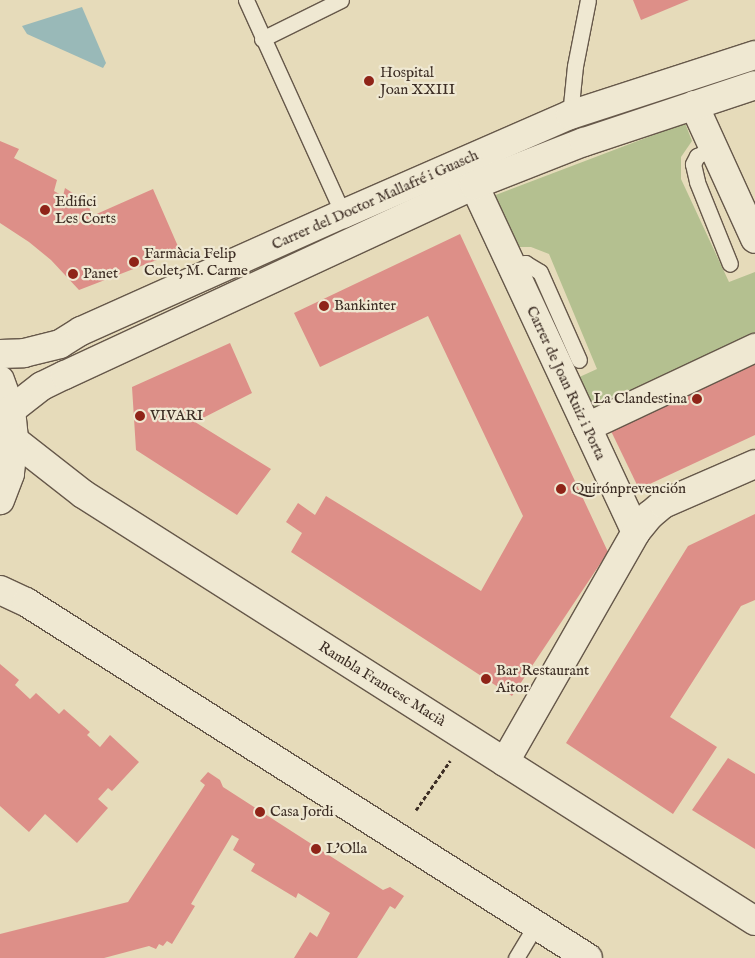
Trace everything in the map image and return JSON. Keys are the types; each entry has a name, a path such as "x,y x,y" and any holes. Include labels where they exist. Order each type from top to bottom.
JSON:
{"street":[{"name":"Carrer del Doctor Mallafré i Guasch","path":"0,354 24,353 60,344 80,331 570,115 755,55"},
{"name":"Carrer del Doctor Mallafré i Guasch","path":"11,410 42,386 65,374 474,185 584,142 755,85"},
{"path":"694,105 755,239"},
{"name":"Carrer de Joan Ruiz i Porta","path":"474,185 636,532"},
{"path":"587,427 755,348"},
{"path":"0,380 11,410 14,440 10,474 0,500"},
{"name":"Rambla Francesc Macià","path":"14,440 83,494 755,921"},
{"path":"505,762 636,532 650,515 663,504 755,464"},
{"path":"0,590 26,602 588,958"}],"lane":[{"path":"246,0 262,40 343,214"},
{"path":"262,40 341,0"},
{"path":"570,115 575,66 588,0"},
{"path":"713,148 697,156 693,164 697,182 730,264"},
{"path":"512,267 525,263 540,272 579,360"},
{"path":"516,958 536,925"}],"path":[{"path":"416,810 450,760"}],"green space":[{"path":"685,123 692,141 681,157 681,179 729,282 755,272 755,338 590,413 575,379 597,369 549,254 531,247 515,247 493,196"}],"water":[{"path":"82,7 106,63 103,68 27,34 22,26"}],"building":[{"path":"633,0 689,0 641,20"},
{"name":"Edifici Les Corts","path":"0,141 19,149 14,158 57,180 54,191 63,196 65,188 88,203 92,216 153,189 180,251 79,290 51,260 29,242 0,223"},
{"path":"460,234 608,552 512,696 291,552 302,533 286,522 298,503 315,515 326,496 481,591 523,516 428,316 320,367 294,313"},
{"path":"230,343 252,393 195,422 271,469 237,515 136,450 132,387"},
{"path":"755,363 755,435 639,489 611,431"},
{"path":"755,514 755,600 741,606 670,717 717,747 673,814 566,743 688,546"},
{"path":"0,664 19,680 15,685 30,699 36,693 59,714 64,709 90,732 87,735 100,747 110,735 139,762 112,791 108,788 98,799 108,808 77,843 45,814 29,832 0,806"},
{"path":"728,758 755,774 755,849 692,810"},
{"path":"208,772 220,780 223,787 383,890 390,887 404,896 395,909 390,906 357,958 294,958 310,932 317,937 330,913 298,893 296,898 251,871 255,864 233,850 239,839 232,835 191,904 195,906 172,944 167,941 163,946 159,944 156,949 149,946 104,958 0,958 0,934 128,902 205,785 200,781"}],"place":[{"name":"Hospital Joan XXIII","path":"369,81"},
{"name":"Edifici Les Corts","path":"45,210"},
{"name":"Farmàcia Felip Colet, M. Carme","path":"134,262"},
{"name":"Panet","path":"73,274"},
{"name":"Bankinter","path":"324,306"},
{"name":"La Clandestina","path":"697,399"},
{"name":"VIVARI","path":"140,416"},
{"name":"Quirónprevención","path":"561,489"},
{"name":"Bar Restaurant Aitor","path":"486,679"},
{"name":"Casa Jordi","path":"260,812"},
{"name":"L'Olla","path":"316,849"}]}
